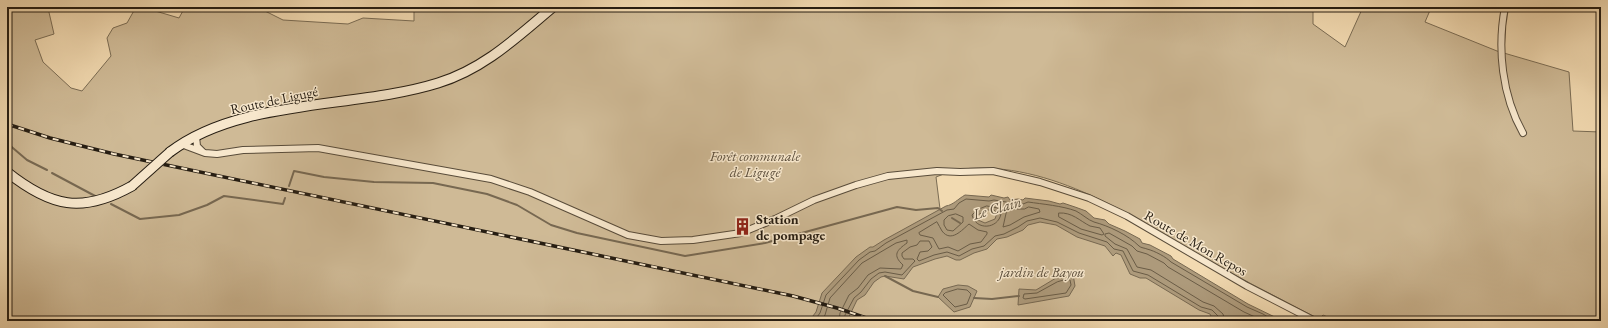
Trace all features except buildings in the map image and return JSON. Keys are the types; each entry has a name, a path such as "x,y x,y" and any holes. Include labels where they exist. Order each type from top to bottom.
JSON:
{"street":[{"name":"Route de Ligugé","path":"7,172 33,191 62,202 77,204 95,202 110,198 132,186 181,144 222,125 253,116 289,109 417,89 440,83 466,72 490,59 554,7"},
{"path":"1505,7 1501,32 1501,57 1510,102 1523,133"},
{"path":"196,136 197,146 205,153"},
{"path":"181,144 205,153"},
{"name":"Route de Mon Repos","path":"205,153 217,154 243,150 318,148 491,179 548,200 628,234 661,242 693,240 741,232 763,224 835,192 888,176 937,171 993,171 1064,189 1089,198 1127,216 1247,286 1315,321"}],"green space":[{"name":"Forêt communale de Ligugé","path":"7,7 51,7 48,8 54,34 35,40 43,62 71,88 82,91 111,56 107,38 113,28 127,23 136,7 152,7 152,10 179,18 185,7 257,7 283,20 348,24 363,18 414,21 414,7 1313,7 1313,24 1345,47 1363,7 1380,9 1381,7 1428,7 1431,8 1425,22 1497,51 1569,72 1573,131 1601,132 1601,321 1336,321 1323,315 1319,319 1209,261 1152,227 1091,196 1060,183 1028,174 995,169 962,169 936,177 941,217 991,205 1078,226 1231,321 7,321"}],"water":[{"name":"Le Clain","path":"965,195 989,197 991,195 1004,198 1008,197 1010,200 1023,200 1025,198 1049,201 1060,204 1063,203 1086,211 1094,218 1105,220 1109,224 1140,239 1142,243 1150,245 1171,256 1173,259 1248,304 1283,321 1216,321 1216,319 1212,318 1210,314 1199,310 1146,278 1140,278 1130,274 1121,255 1116,253 1113,256 1105,246 1077,237 1056,225 1040,222 1028,225 1023,230 1007,237 997,239 987,249 974,253 960,260 947,256 935,259 913,267 904,279 885,276 881,277 874,282 865,295 857,300 847,321 809,321 816,312 822,293 856,257 870,247 873,247","holes":["987,210 994,210 997,213 995,219 985,223 978,220 976,216"]},
{"path":"1073,274 1075,286 1069,296 1018,305 1019,289 1036,290 1056,278"},
{"path":"958,285 968,286 977,291 970,307 954,312 938,297 943,289"}],"waterway":[{"path":"7,143 27,160 47,170"},
{"path":"289,186 294,171 324,177 374,182 433,183 487,194 517,205 551,225 577,233 685,256 765,243 897,207 916,210 938,208 942,211"},
{"path":"52,173 97,197"},
{"path":"111,204 140,219 179,215 207,205 224,196 283,204 285,198"},
{"path":"952,218 960,223"},
{"path":"885,276 913,291 938,297"},
{"path":"974,298 992,299 1019,296"}],"railway":[{"path":"7,124 50,138 114,154 793,296 837,308 875,321"}],"place":[{"name":"Station de pompage","path":"743,227"}],"park label":[{"name":"jardin de Bayou","path":"1042,272"}]}
